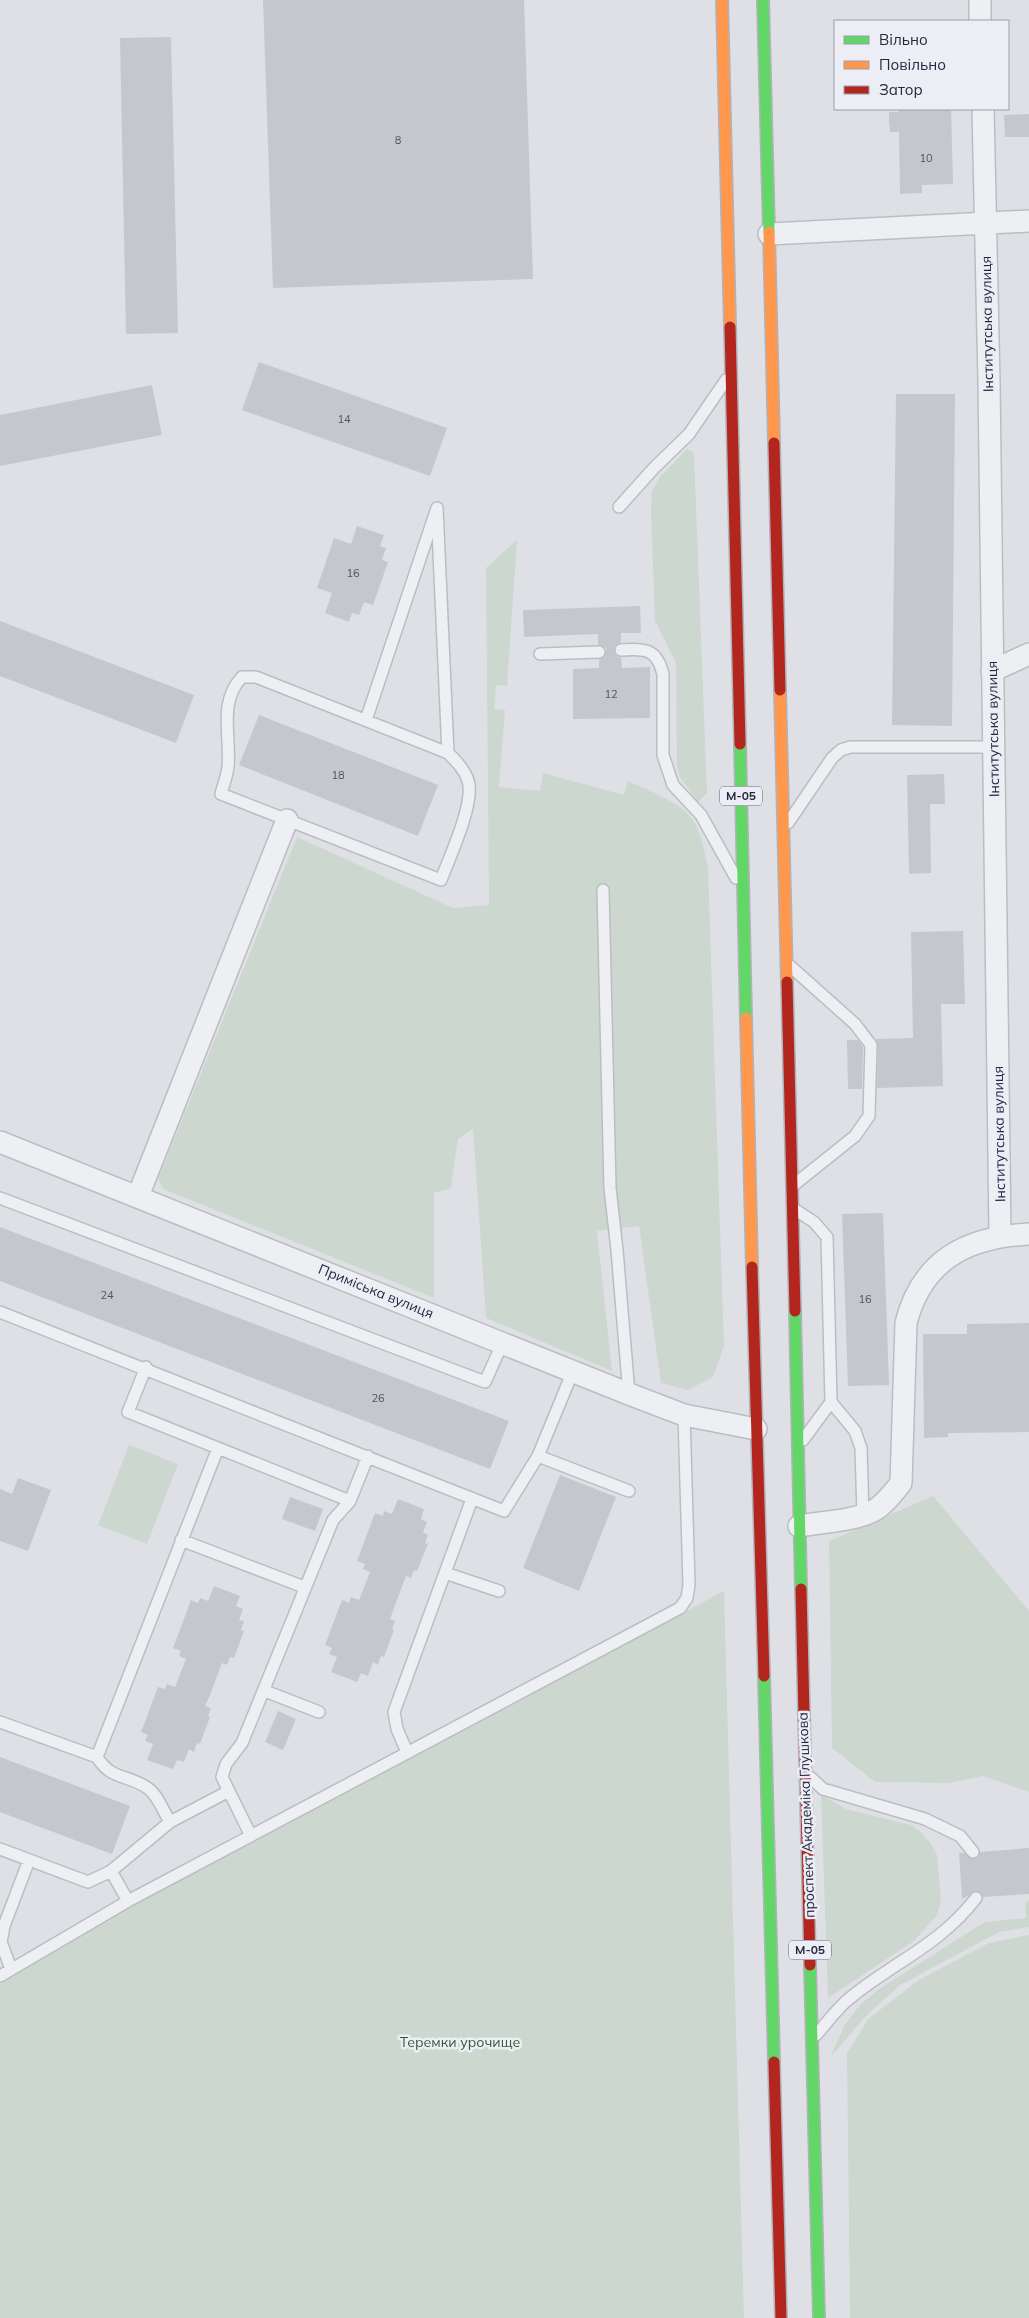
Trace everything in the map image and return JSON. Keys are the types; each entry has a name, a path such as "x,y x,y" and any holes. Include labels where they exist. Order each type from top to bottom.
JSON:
{"highway":[{"name":"М-05","path":"722,0 756,1429 781,2318"},
{"name":"М-05","path":"763,0 800,1526"},
{"name":"проспект Академіка Глушкова","path":"800,1526 819,2318"}],"street":[{"path":"980,0 980,20"},
{"name":"Інститутська вулиця","path":"982,110 986,223 1000,1236"},
{"path":"769,234 1029,221"},
{"path":"992,671 1029,654"},
{"path":"138,1196 286,820"},
{"name":"Приміська вулиця","path":"0,1142 629,1394 684,1414 756,1429"},
{"path":"800,1526 863,1515 874,1510 890,1497 901,1483 906,1323 911,1301 926,1276 944,1260 968,1247 1000,1236 1029,1234"}],"lane":[{"path":"619,507 654,468 689,434 731,372"},
{"path":"366,720 437,508 448,753"},
{"path":"621,650 645,649 654,654 660,664 662,674 663,755 673,785 700,815 744,890"},
{"path":"540,654 599,652"},
{"path":"242,677 256,677 448,753 462,768 469,783 469,801 441,880 221,794 228,769 228,701 232,687 242,677"},
{"path":"783,831 832,758 841,750 850,747 993,747"},
{"path":"603,890 610,1188 618,1250 629,1394"},
{"path":"787,963 856,1024 871,1045 870,1116 855,1136 791,1186"},
{"path":"0,1198 484,1382 503,1342"},
{"path":"792,1208 814,1222 827,1237 831,1402 798,1447"},
{"path":"0,1312 146,1367 504,1511 538,1456 573,1371"},
{"path":"146,1367 128,1412 350,1501"},
{"path":"831,1402 855,1431 861,1448 863,1515"},
{"path":"0,1976 128,1901 680,1608 687,1598 689,1585 684,1414"},
{"path":"97,1757 218,1448"},
{"path":"251,1836 222,1777 226,1764 242,1743 265,1691 304,1587 333,1520 350,1501 368,1456"},
{"path":"538,1456 629,1491"},
{"path":"407,1752 396,1729 394,1712 472,1499"},
{"path":"181,1540 304,1587"},
{"path":"445,1573 498,1592"},
{"path":"265,1691 320,1712"},
{"path":"0,1722 97,1757 104,1768 114,1775 146,1787 153,1793 170,1822"},
{"path":"805,1773 823,1789 924,1819 960,1836 973,1852"},
{"path":"0,1849 88,1882 111,1871 170,1822 229,1791"},
{"path":"11,1969 1,1942 4,1926 29,1860"},
{"path":"111,1871 128,1901"},
{"path":"813,2038 849,1998 941,1935 963,1915 976,1898"}],"green space":[{"path":"687,449 694,453 707,793 698,802 680,777 677,766 676,663 655,621 651,511 652,491 660,477"},
{"path":"517,540 507,686 496,685 494,709 505,710 499,787 540,791 543,773 624,795 628,781 667,799 687,813 699,832 708,868 724,1346 713,1377 688,1390 661,1383 639,1226 597,1231 612,1371 486,1318 473,1129 458,1139 451,1188 434,1193 434,1298 163,1189 158,1179 297,837 453,908 489,905 486,568"},
{"path":"129,1445 178,1464 147,1544 98,1525"},
{"path":"933,1496 1029,1611 1029,1792 983,1776 949,1783 875,1782 832,1748 829,1541"},
{"name":"Теремки урочище","path":"724,1591 744,2318 0,2318 0,1984 81,1931"},
{"path":"821,1795 846,1809 911,1825 921,1832 937,1855 941,1900 937,1915 914,1941 828,1998"},
{"path":"1029,1901 1029,1927 999,1932 900,1985 865,2017 830,2058 845,2024 860,2005 879,1989 985,1922 1026,1918 1025,1902"},
{"path":"1029,1935 1029,2318 850,2318 847,2053 868,2019 919,1980 989,1943"}],"building":[{"path":"263,0 524,0 533,279 273,288"},
{"path":"171,37 178,333 126,334 120,38"},
{"path":"898,110 951,110 953,184 922,185 922,193 900,194 899,132 890,132 889,122 889,112 899,112"},
{"path":"1029,114 1029,137 1005,137 1004,115"},
{"path":"259,362 447,428 430,476 242,410"},
{"path":"152,385 162,435 0,466 0,415"},
{"path":"896,394 955,394 952,726 892,725"},
{"path":"357,526 384,535 380,546 386,548 382,560 388,562 373,605 364,602 359,615 352,613 349,622 325,613 332,593 317,588 334,538 351,544"},
{"path":"640,606 641,633 621,633 621,642 615,646 614,651 617,656 621,657 622,668 650,667 650,718 573,719 573,669 599,668 599,660 605,656 606,648 598,645 598,634 524,637 523,610"},
{"path":"0,621 194,695 176,743 0,676"},
{"path":"259,715 438,785 418,836 239,765"},
{"path":"944,774 945,804 930,804 931,873 909,874 907,775"},
{"path":"963,931 965,1004 941,1004 943,1086 877,1088 878,1045 876,1039 913,1038 911,932"},
{"path":"847,1040 858,1040 863,1047 862,1089 848,1089"},
{"path":"883,1213 889,1385 848,1386 842,1214"},
{"path":"0,1227 509,1421 490,1469 0,1281"},
{"path":"1029,1323 1029,1432 948,1433 948,1437 924,1438 923,1334 967,1334 967,1324"},
{"path":"560,1475 616,1497 579,1591 523,1568"},
{"path":"18,1478 51,1490 28,1551 0,1541 0,1489 12,1494"},
{"path":"290,1497 323,1509 315,1531 282,1519"},
{"path":"398,1499 424,1509 421,1519 427,1522 423,1532 428,1535 425,1543 428,1544 417,1571 414,1570 411,1578 406,1576 390,1619 395,1621 392,1629 394,1630 384,1657 381,1656 378,1665 373,1662 368,1676 361,1673 357,1682 331,1672 337,1657 329,1654 332,1648 325,1645 342,1600 349,1603 351,1597 359,1600 370,1572 363,1569 365,1564 357,1561 375,1513 383,1516 384,1511 392,1514"},
{"path":"214,1586 240,1596 236,1606 243,1609 239,1620 244,1621 241,1630 244,1631 234,1658 230,1657 227,1665 222,1663 205,1706 211,1708 208,1716 210,1717 200,1744 197,1743 194,1752 189,1749 184,1762 177,1760 173,1769 147,1760 153,1744 145,1741 148,1735 141,1732 158,1687 165,1689 167,1684 175,1687 186,1659 179,1656 181,1651 173,1648 191,1600 198,1603 200,1598 208,1601"},
{"path":"278,1711 296,1719 283,1750 265,1742"},
{"path":"0,1757 130,1806 112,1854 0,1812"},
{"path":"1029,1848 1029,1894 983,1897 977,1891 962,1899 959,1853 964,1853 974,1859 978,1857 980,1852"}],"traffic: fast":[{"path":"763,0 769,232"},
{"path":"740,744 746,1018"},
{"path":"795,1311 801,1589"},
{"path":"764,1676 774,2062"},
{"path":"810,1965 819,2318"}],"traffic: slow":[{"path":"722,0 730,327"},
{"path":"769,232 774,443"},
{"path":"780,690 787,982"},
{"path":"746,1018 752,1267"}],"traffic: jam":[{"path":"730,327 740,744"},
{"path":"774,443 780,690"},
{"path":"787,982 795,1311"},
{"path":"752,1267 764,1676"},
{"path":"801,1589 810,1965"},
{"path":"774,2062 781,2318"}]}
